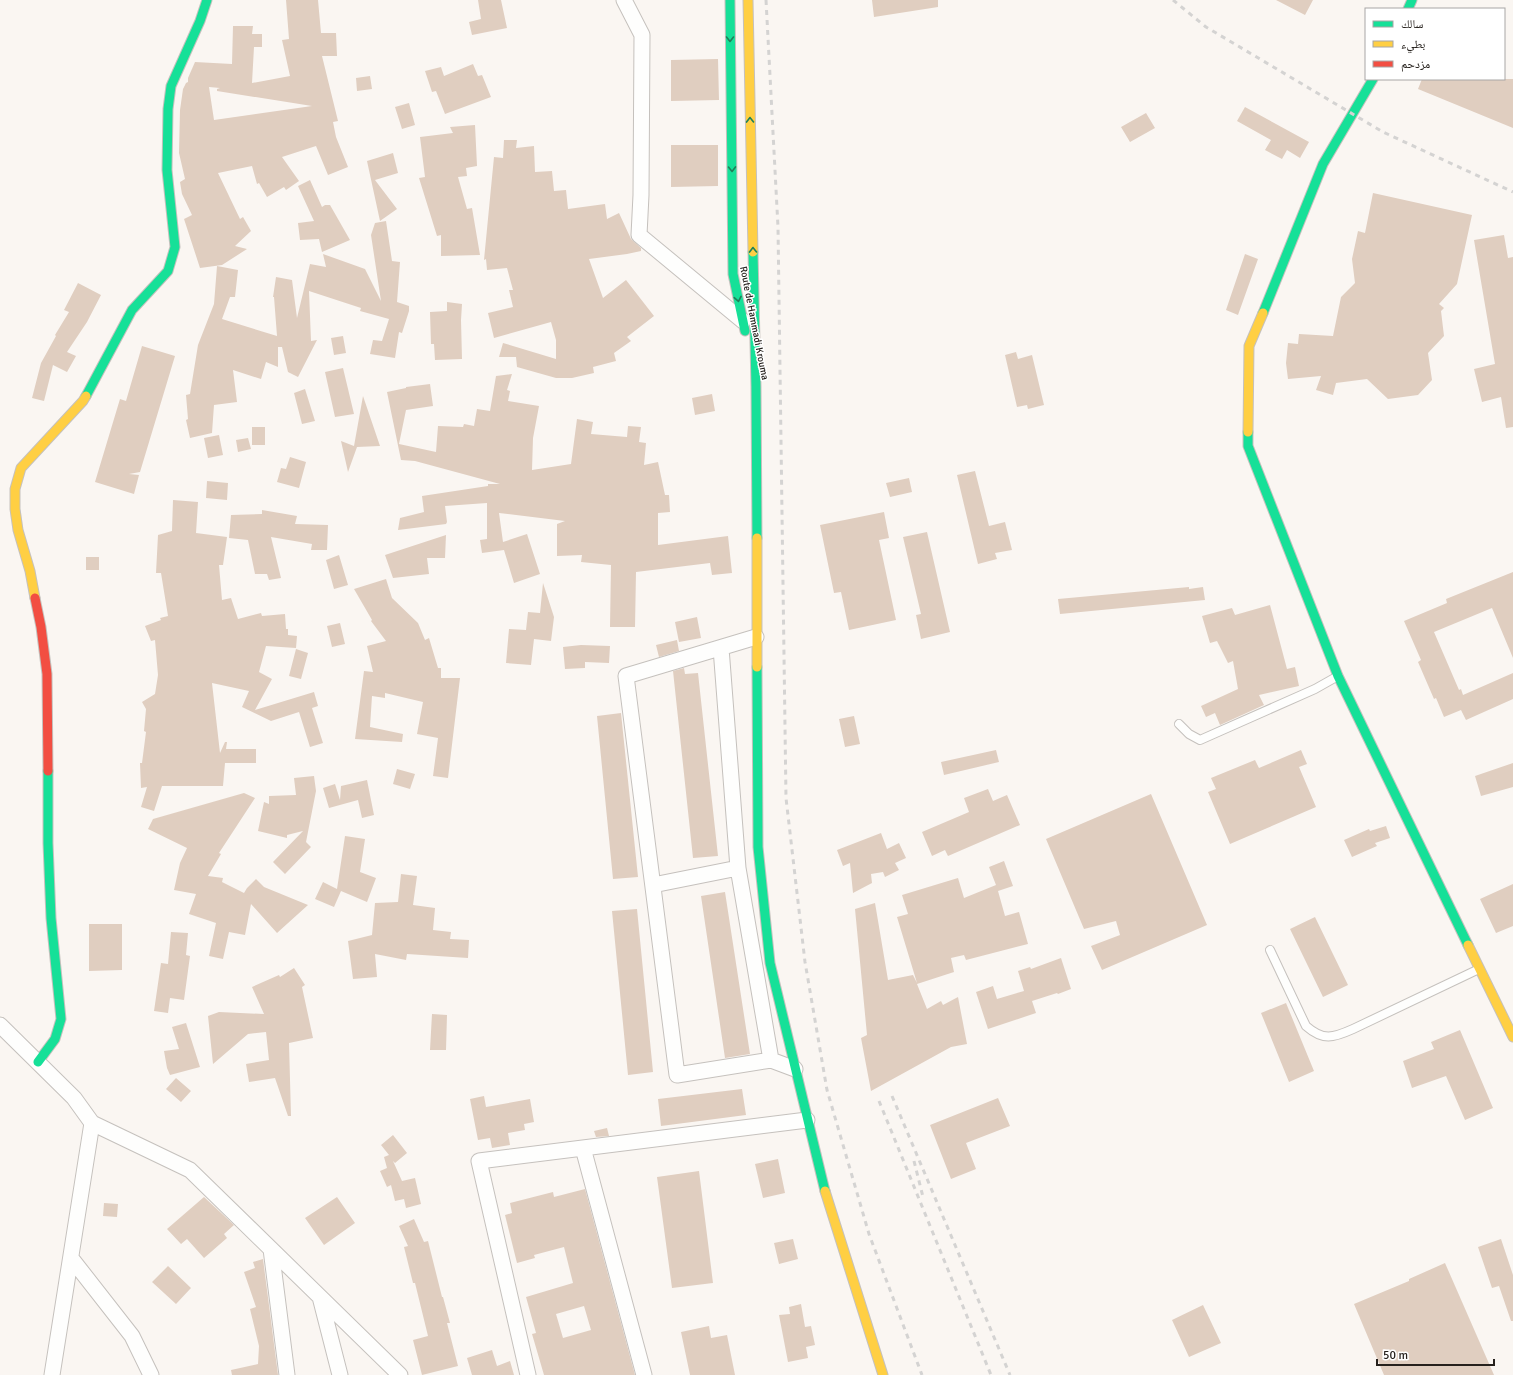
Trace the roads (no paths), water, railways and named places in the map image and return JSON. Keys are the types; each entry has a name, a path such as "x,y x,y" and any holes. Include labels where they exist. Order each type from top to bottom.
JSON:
{"street":[{"path":"38,1062 55,1039 61,1019 51,918 48,843 47,674 41,627 30,571 18,530 15,509 15,489 21,468 83,401 100,372 132,310 168,271 175,247 166,170 168,109 171,86 200,21 207,0"},
{"path":"624,0 642,35 641,195 639,235 742,321"},
{"name":"Route de Hammadi Krouma","path":"730,0 733,274 756,387"},
{"name":"Route de Hammadi Krouma","path":"748,0 756,387"},
{"path":"1372,80 1323,164 1249,346 1248,446 1338,676 1513,1037"},
{"path":"756,387 758,847 770,962 821,1178 883,1375"},
{"path":"756,637 626,676 677,1075 771,1060 795,1069"},
{"path":"721,648 738,868 771,1060"},
{"path":"653,885 738,868"},
{"path":"0,1025 74,1098 92,1123 190,1170 400,1375"},
{"path":"528,1375 479,1161 807,1120"},
{"path":"52,1375 92,1123"},
{"path":"582,1148 644,1375"},
{"path":"271,1249 287,1375"},
{"path":"70,1258 132,1336 151,1375"},
{"path":"320,1297 340,1375"}],"lane":[{"path":"1179,724 1189,734 1200,740 1315,689 1338,676"},
{"path":"1270,950 1306,1026 1315,1034 1328,1037 1338,1036 1480,968"}],"railway":[{"path":"766,0 778,227 786,798 805,962 827,1090 869,1234 922,1375"},
{"path":"1173,0 1206,27 1383,132 1513,192"},
{"path":"892,1096 1010,1375"},
{"path":"879,1101 991,1375"},
{"path":"914,1161 923,1197"}]}
